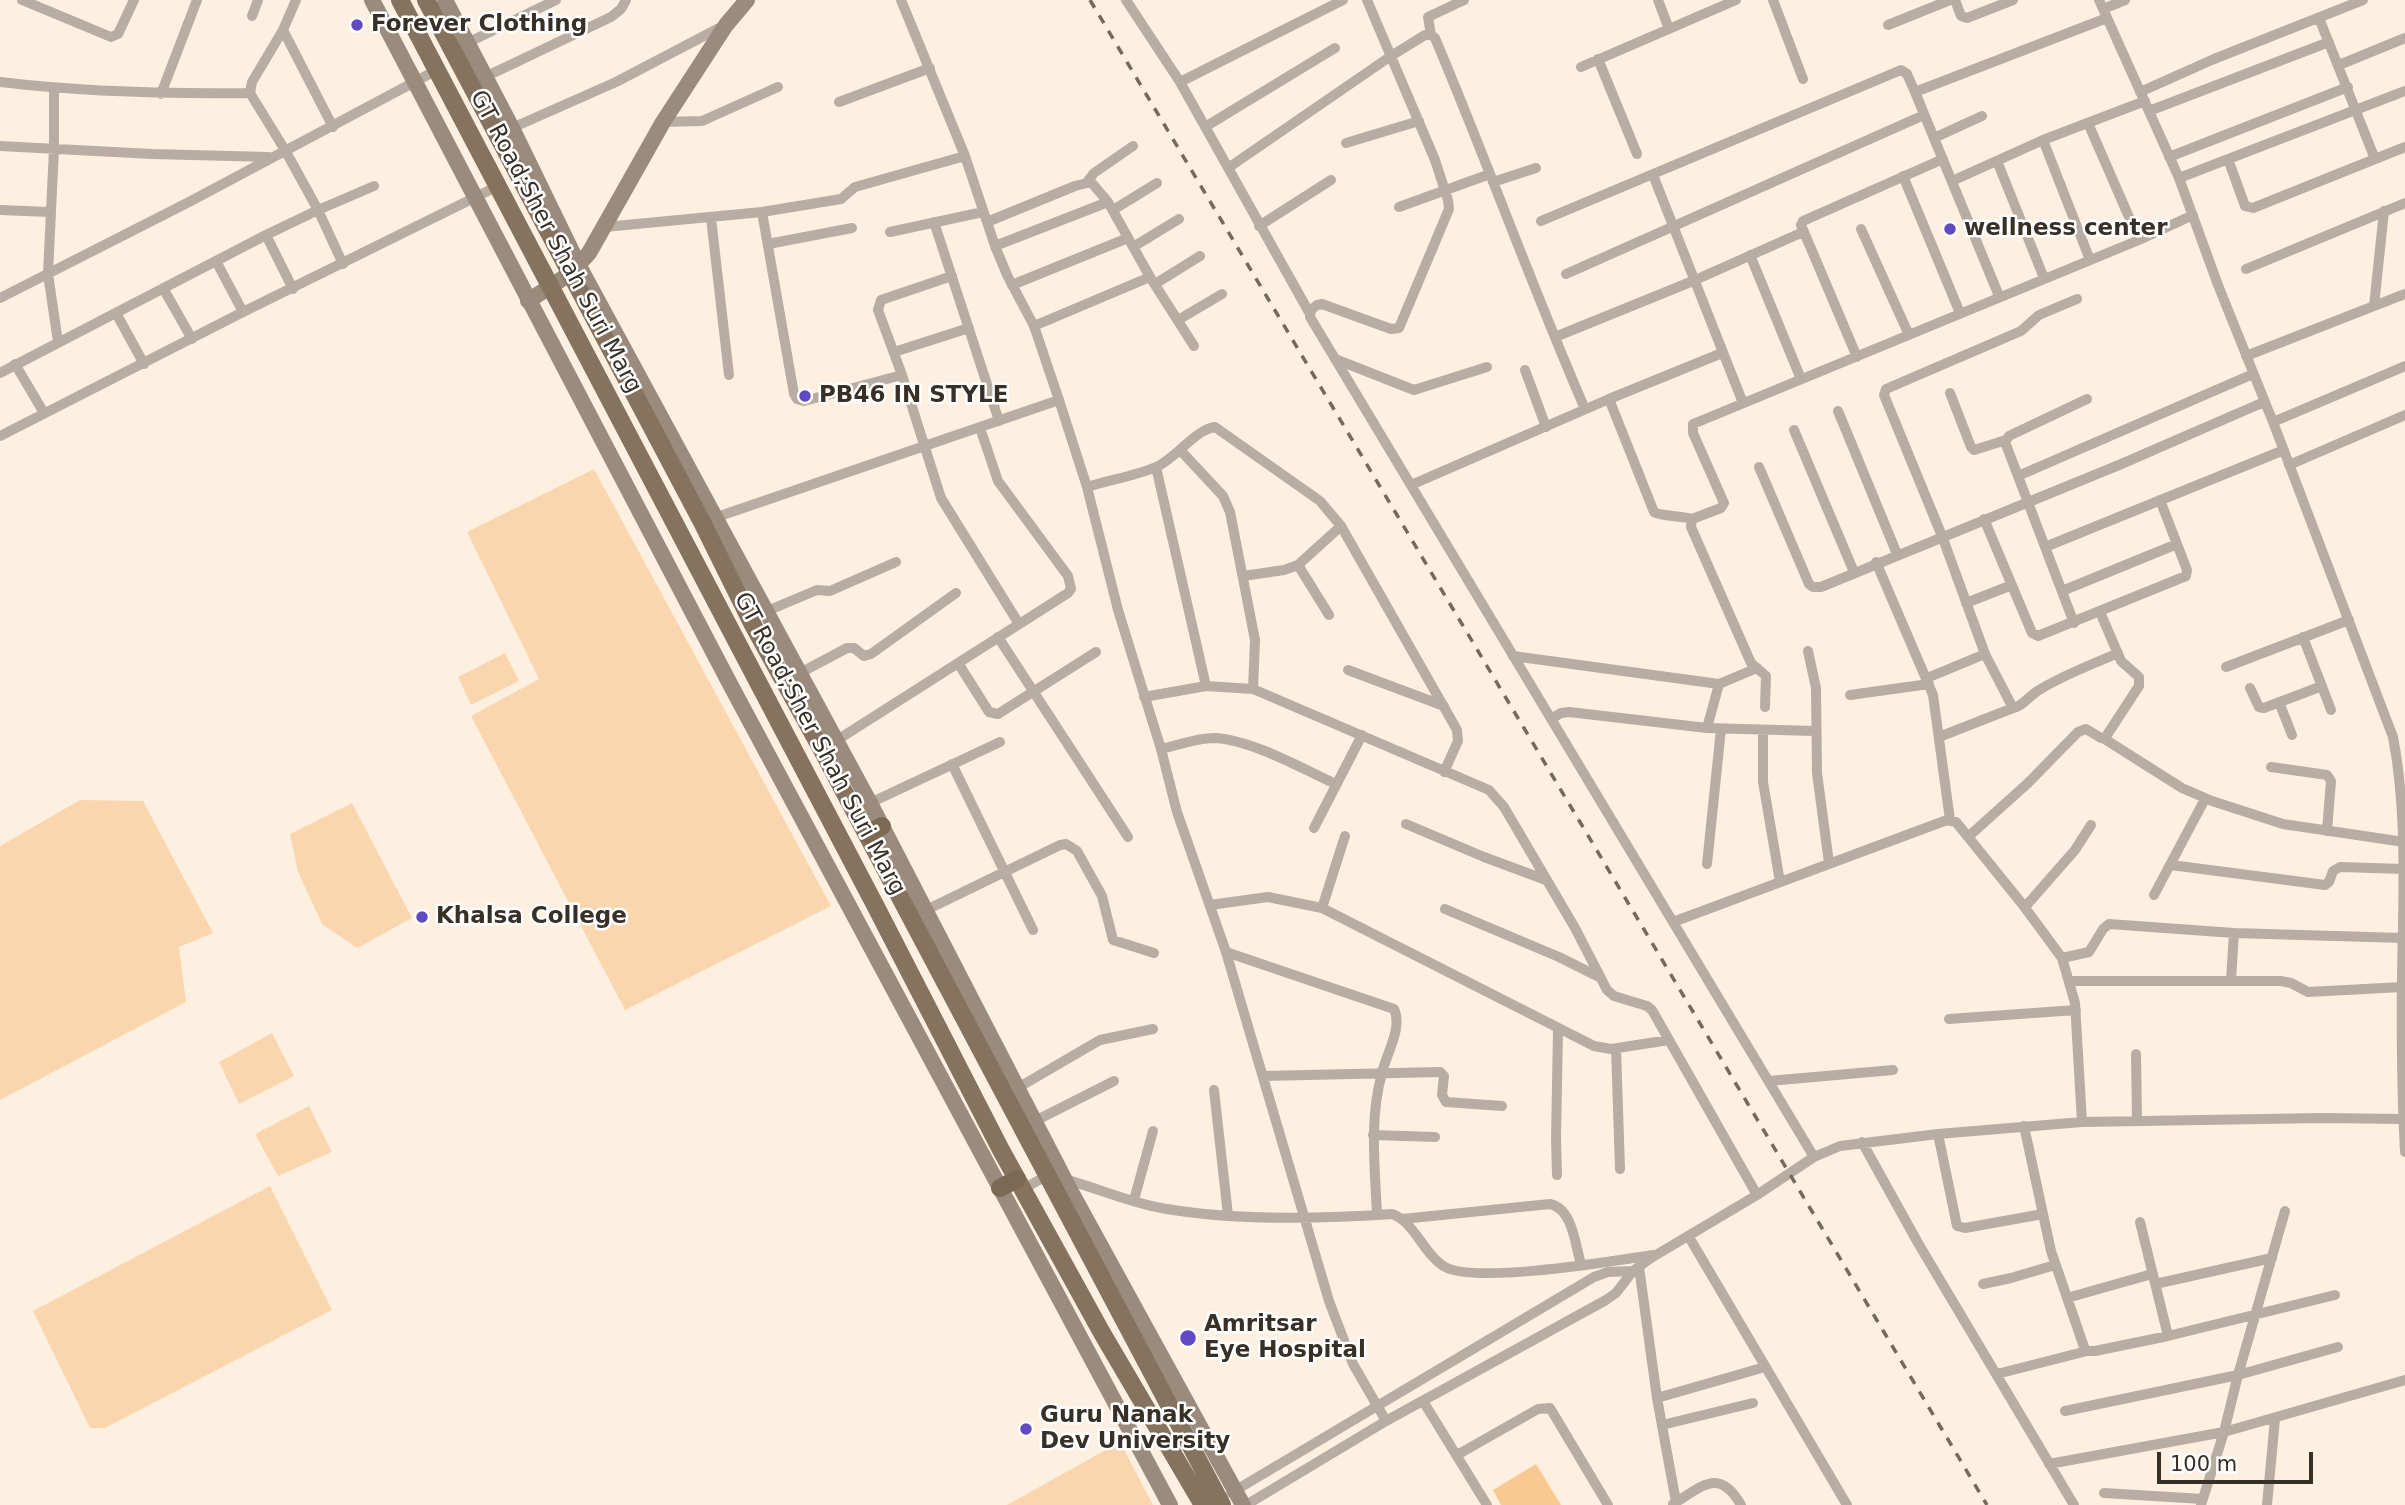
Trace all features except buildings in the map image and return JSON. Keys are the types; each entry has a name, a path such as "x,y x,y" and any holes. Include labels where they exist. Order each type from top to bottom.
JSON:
{"highway":[{"path":"1000,1188 1020,1184"}],"main road":[{"path":"372,0 730,684 1170,1505"},
{"name":"GT Road;Sher Shah Suri Marg","path":"400,0 1020,1184 1102,1333 1225,1502"},
{"name":"GT Road;Sher Shah Suri Marg","path":"426,0 709,519 765,648 829,745 875,830 1225,1502"},
{"path":"446,0 512,128 575,270"},
{"path":"528,301 575,270 605,227 663,122 726,25 747,0"},
{"path":"709,519 767,611 800,673 829,745 870,803 875,830"},
{"path":"1012,1091 1035,1121 1056,1177"}],"street":[{"path":"22,0 111,37 118,34 134,0"},
{"path":"161,94 197,0"},
{"path":"252,16 258,0"},
{"path":"296,0 283,30 252,82 250,93 318,210 343,264"},
{"path":"467,43 556,0"},
{"path":"485,77 611,17 621,9 626,0"},
{"path":"901,0 965,156 995,246 1034,326 1087,486 1118,610 1161,749 1177,812 1226,952 1329,1301 1353,1363 1386,1421"},
{"path":"1126,0 1180,82 1335,359 1814,1157"},
{"path":"1180,82 1343,0"},
{"path":"1310,314 1313,308 1322,304 1391,329 1399,328 1449,209 1419,121 1367,0"},
{"path":"1464,0 1428,17 1431,35 1454,82 1585,409"},
{"path":"1658,0 1669,29"},
{"path":"1581,67 1736,0"},
{"path":"1773,0 1803,79"},
{"path":"1888,25 1953,0 1961,16 1967,18 2013,0"},
{"path":"1915,92 2125,0"},
{"path":"2145,101 2319,18 2363,0"},
{"path":"2103,9 2179,178 2393,737 2401,769 2404,842 2402,987 2405,1152"},
{"path":"2319,18 2375,159"},
{"path":"512,128 615,82 726,25"},
{"path":"283,30 332,127"},
{"path":"1228,168 1391,56 1425,35 1431,35"},
{"path":"2339,65 2405,38"},
{"path":"1952,181 2043,140 2145,101 2329,43"},
{"path":"1205,127 1335,48"},
{"path":"1598,59 1637,154"},
{"path":"839,102 930,68"},
{"path":"0,298 437,71"},
{"path":"1541,220 1898,71 1904,71 1999,296"},
{"path":"0,82 161,94 250,93"},
{"path":"2169,156 2348,87"},
{"path":"54,88 48,274 58,342"},
{"path":"663,122 702,121 778,88"},
{"path":"2179,178 2405,91"},
{"path":"1566,274 1924,115"},
{"path":"1934,138 1982,116"},
{"path":"1346,143 1419,121"},
{"path":"2088,123 2139,240"},
{"path":"2043,140 2090,260"},
{"path":"0,146 271,157"},
{"path":"890,232 934,222 985,217 1087,182 1094,173 1133,146"},
{"path":"2228,159 2245,205 2253,208 2405,147"},
{"path":"605,227 762,212 841,199 855,187 965,156"},
{"path":"1857,357 1801,225 1803,221 1943,159"},
{"path":"1997,161 2044,278"},
{"path":"1399,207 1445,191 1536,168"},
{"path":"1653,175 1743,403"},
{"path":"1903,176 1960,313"},
{"path":"1259,226 1331,180"},
{"path":"1087,182 1096,185 1110,206 1194,346"},
{"path":"995,246 1110,206 1157,183"},
{"path":"0,373 266,235 374,186"},
{"path":"0,436 498,186"},
{"path":"2246,268 2405,203"},
{"path":"0,209 50,212"},
{"path":"2374,306 2384,211"},
{"path":"762,212 797,399 804,401 902,375"},
{"path":"1609,398 1654,512 1658,515 1672,514 1692,519 1721,508 1724,503 1693,433 1693,424 2139,240 2193,215"},
{"path":"711,218 729,375"},
{"path":"1012,285 1131,242 1180,219"},
{"path":"934,222 999,421"},
{"path":"768,244 852,228"},
{"path":"1861,229 1909,335"},
{"path":"1555,337 1693,281 1803,232"},
{"path":"266,235 293,289"},
{"path":"1750,255 1801,379"},
{"path":"1034,326 1152,280 1200,256"},
{"path":"216,261 243,312"},
{"path":"952,276 881,300 878,310 902,375 941,498 1019,624"},
{"path":"163,288 192,339"},
{"path":"1178,320 1222,293"},
{"path":"2246,356 2405,294"},
{"path":"2013,708 1985,653 1942,536 1885,399 1885,391 2021,331 2039,315 2077,299"},
{"path":"116,313 144,364"},
{"path":"894,352 969,328"},
{"path":"1410,485 1609,398 1722,354"},
{"path":"1335,359 1414,390 1487,367"},
{"path":"15,364 44,413"},
{"path":"2273,422 2405,366"},
{"path":"1525,370 1546,427"},
{"path":"2018,475 2253,374"},
{"path":"1950,393 1974,450 2006,440 2087,398"},
{"path":"709,519 1059,400"},
{"path":"1759,467 1809,584 1822,587 1876,562 2119,465 2264,402"},
{"path":"1838,411 1897,554"},
{"path":"2289,465 2405,415"},
{"path":"1087,486 1156,467 1181,451 1205,430 1215,427 1321,502 1341,526 1458,734 1458,741 1444,772"},
{"path":"829,745 1072,589 1072,583 1035,529 998,481 980,428"},
{"path":"1794,429 1854,572"},
{"path":"2006,440 2074,623"},
{"path":"2045,547 2284,450"},
{"path":"1181,451 1228,503 1255,640 1253,689"},
{"path":"1156,467 1206,687"},
{"path":"1984,519 2035,635 2041,636 2186,576 2187,570 2160,500"},
{"path":"1692,519 1691,527 1751,663 1766,676 1765,706"},
{"path":"1243,576 1284,570 1298,565 1341,526"},
{"path":"2062,591 2177,544"},
{"path":"767,611 817,590 830,592 896,562"},
{"path":"1876,562 1935,702 1950,820"},
{"path":"1298,565 1329,615"},
{"path":"1966,603 2012,585"},
{"path":"800,673 847,648 854,648 864,656 871,654 956,593"},
{"path":"2100,612 2124,665 2137,674 2140,682 2107,736 2103,738"},
{"path":"2226,667 2349,620"},
{"path":"998,637 1128,837"},
{"path":"2303,637 2330,709"},
{"path":"1808,651 1816,688 1817,773 1829,863"},
{"path":"958,663 989,712 994,714 1004,713 1096,652"},
{"path":"1850,695 1928,681 1985,653"},
{"path":"1940,737 2021,706 2037,691 2118,653"},
{"path":"1513,656 1718,684 1757,668"},
{"path":"1348,670 1444,706"},
{"path":"1707,728 1718,684"},
{"path":"2250,688 2261,708 2322,686"},
{"path":"1144,697 1206,687 1253,689 1476,784 1495,796 1575,928 1607,990 1614,996 1650,1007 1757,1195"},
{"path":"2279,702 2292,735"},
{"path":"1551,719 1569,712 1707,728 1815,731"},
{"path":"1707,864 1721,729"},
{"path":"1968,837 2028,783 2078,732 2086,729 2182,788 2206,799 2283,824 2404,842"},
{"path":"1763,730 1763,782 1780,882"},
{"path":"2393,737 2405,732"},
{"path":"1314,828 1362,735"},
{"path":"1161,749 1198,740 1222,739 1270,753 1336,784"},
{"path":"870,803 1000,742"},
{"path":"2401,769 2405,756"},
{"path":"952,764 1033,930"},
{"path":"2271,767 2327,775 2330,781 2327,831"},
{"path":"2154,895 2206,799"},
{"path":"1673,922 1950,820 1956,822 2025,907 2062,958 2071,981 2076,1010 2082,1122"},
{"path":"1406,824 1546,880"},
{"path":"2025,907 2075,850 2091,825"},
{"path":"1322,908 1345,836"},
{"path":"919,913 1060,845 1070,845 1077,851 1102,896 1113,940 1154,953"},
{"path":"2171,865 2325,884 2329,882 2333,871 2340,867 2404,869"},
{"path":"1210,905 1268,898 1322,908 1594,1046 1616,1048 1669,1040"},
{"path":"1445,909 1559,957 1601,978"},
{"path":"2062,958 2089,952 2109,924 2234,933 2403,938"},
{"path":"2231,980 2234,933"},
{"path":"1226,952 1394,1009 1397,1016 1396,1025 1381,1074 1373,1135 1377,1215"},
{"path":"2071,981 2281,981 2308,992 2402,987"},
{"path":"1949,1019 2076,1010"},
{"path":"1012,1091 1100,1040 1153,1029"},
{"path":"1557,1175 1558,1030"},
{"path":"1616,1048 1620,1169"},
{"path":"2136,1054 2137,1121"},
{"path":"1769,1081 1893,1070"},
{"path":"1264,1076 1440,1072 1444,1076 1443,1095 1446,1102 1502,1105"},
{"path":"1035,1121 1114,1081"},
{"path":"1214,1090 1228,1215"},
{"path":"1225,1502 1386,1421 1606,1300 1616,1293 1636,1269 1656,1255 1757,1195 1814,1157 1840,1146 1938,1134 2082,1122 2322,1118 2404,1126"},
{"path":"2024,1126 2055,1265 2087,1351"},
{"path":"1134,1200 1153,1131"},
{"path":"1938,1134 1957,1226 1965,1228 2043,1214"},
{"path":"1373,1135 1435,1137"},
{"path":"1862,1142 1918,1243 2074,1505"},
{"path":"1020,1184 1056,1177 1162,1208 1228,1215 1392,1214 1402,1219 1438,1262 1455,1271 1482,1274 1656,1255"},
{"path":"1402,1219 1550,1204 1558,1206 1566,1213 1581,1264"},
{"path":"2104,1493 2202,1502 2285,1211"},
{"path":"2140,1222 2168,1336"},
{"path":"1689,1237 1847,1505"},
{"path":"2067,1298 2272,1258"},
{"path":"1983,1284 2055,1265"},
{"path":"1225,1502 1594,1277 1608,1272 1636,1269"},
{"path":"1636,1269 1674,1503 1709,1483 1718,1482 1733,1491 1741,1505"},
{"path":"1997,1374 2087,1351 2095,1352 2255,1316 2335,1295"},
{"path":"2065,1411 2238,1375 2338,1347"},
{"path":"1657,1398 1765,1367"},
{"path":"2049,1464 2224,1432 2405,1380"},
{"path":"1423,1401 1487,1505"},
{"path":"1662,1425 1753,1403"},
{"path":"1457,1455 1538,1409 1550,1408 1608,1505"},
{"path":"2267,1505 2275,1419"}],"shaded area":[{"path":"594,469 831,906 625,1010 471,716 539,679 467,532"},
{"path":"505,653 519,681 471,705 458,677"},
{"path":"80,800 143,801 213,933 179,947 186,1002 0,1100 0,846"},
{"path":"352,803 412,918 357,948 322,924 298,872 290,834"},
{"path":"272,1033 294,1076 239,1104 219,1062"},
{"path":"309,1106 332,1152 278,1176 255,1134"},
{"path":"270,1186 332,1310 105,1428 90,1428 33,1311"},
{"path":"1120,1442 1153,1505 1007,1505"},
{"path":"1536,1464 1561,1505 1501,1505 1493,1490"}],"railway":[{"path":"1090,0 1987,1505"}],"place":[{"name":"Forever Clothing","path":"357,25"},
{"name":"wellness center","path":"1950,229"},
{"name":"PB46 IN STYLE","path":"805,396"},
{"name":"Khalsa College","path":"422,917"},
{"name":"Amritsar Eye Hospital","path":"1188,1338"},
{"name":"Guru Nanak Dev University","path":"1026,1429"}]}
